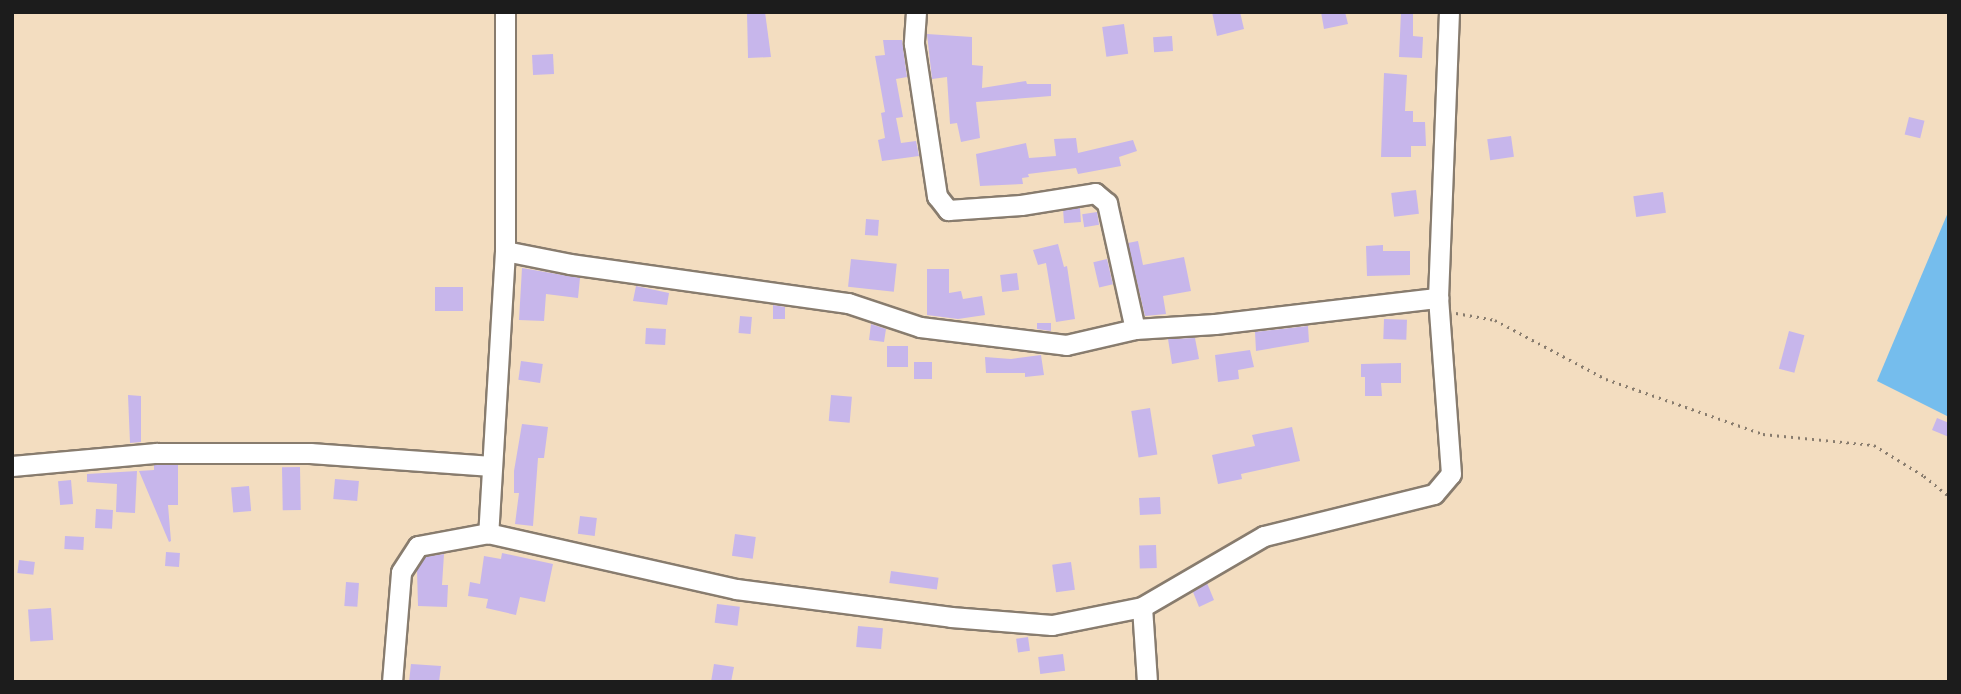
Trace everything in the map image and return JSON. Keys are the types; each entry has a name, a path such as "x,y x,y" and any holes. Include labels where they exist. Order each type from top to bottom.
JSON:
{"street":[{"path":"488,533 505,251 505,12"},
{"path":"916,12 914,44 937,196 948,210 1021,205 1095,193 1107,203 1135,329"},
{"path":"392,682 401,572 418,546 488,533 736,589 951,617 1052,625 1142,607 1264,536 1434,494 1451,474 1439,304 1449,12"},
{"path":"505,251 570,264 848,303 920,327 1066,345 1135,329 1439,304"},
{"path":"12,466 156,453 310,453 492,466"},
{"path":"1142,607 1147,682"}],"path":[{"path":"1439,304 1495,320 1606,379 1763,434 1874,445 1924,476 1949,496"}],"water":[{"path":"1949,210 1949,417 1877,381"}],"building":[{"path":"747,12 765,12 771,57 748,58"},
{"path":"1212,12 1240,12 1244,29 1217,36"},
{"path":"1321,12 1345,12 1348,24 1324,29"},
{"path":"1401,12 1413,12 1413,36 1423,37 1422,58 1399,57"},
{"path":"1124,24 1128,54 1106,57 1102,27"},
{"path":"927,34 972,37 972,65 983,66 982,88 1026,81 1027,84 1051,84 1051,96 976,102 980,138 961,142 957,123 950,124 947,77 932,79"},
{"path":"1172,36 1173,51 1154,52 1153,37"},
{"path":"883,40 902,40 907,77 896,79 903,117 896,118 901,143 916,141 919,156 882,161 878,140 885,138 881,113 885,112 875,56 885,55"},
{"path":"553,54 554,74 533,75 532,55"},
{"path":"1384,73 1407,75 1405,111 1413,111 1413,122 1425,122 1426,146 1411,146 1411,157 1381,157"},
{"path":"1909,117 1925,121 1920,138 1905,134"},
{"path":"1511,136 1514,157 1490,160 1487,139"},
{"path":"1076,138 1078,153 1133,140 1137,151 1119,157 1121,166 1078,174 1076,168 1028,174 1029,177 1022,178 1023,184 980,186 976,154 1026,143 1029,158 1056,156 1054,139"},
{"path":"1416,190 1419,214 1394,217 1391,193"},
{"path":"1663,192 1666,213 1636,217 1633,196"},
{"path":"1080,208 1081,222 1064,223 1063,209"},
{"path":"1097,212 1099,225 1084,227 1082,214"},
{"path":"866,219 879,220 878,236 865,235"},
{"path":"1138,241 1143,265 1184,257 1191,291 1163,296 1166,314 1145,316 1128,243"},
{"path":"1058,244 1064,267 1067,266 1075,319 1056,322 1046,263 1038,265 1033,250"},
{"path":"1383,245 1383,251 1410,251 1410,275 1367,276 1366,246"},
{"path":"851,259 897,264 894,292 848,287"},
{"path":"1107,259 1113,284 1099,287 1093,262"},
{"path":"522,268 580,278 578,298 546,294 544,321 519,320"},
{"path":"927,269 949,269 949,293 961,291 963,299 982,296 985,315 958,319 927,315"},
{"path":"1017,273 1019,290 1002,292 1000,275"},
{"path":"636,286 669,293 667,305 633,301"},
{"path":"435,287 463,287 463,311 435,311"},
{"path":"773,305 785,307 785,319 773,319"},
{"path":"740,316 752,317 750,334 739,333"},
{"path":"1384,319 1407,320 1406,340 1383,339"},
{"path":"1037,323 1051,323 1051,331 1037,329"},
{"path":"871,324 886,329 884,342 869,340"},
{"path":"1308,326 1309,342 1256,351 1255,332"},
{"path":"646,328 666,329 665,345 645,344"},
{"path":"1789,331 1804,335 1794,373 1779,369"},
{"path":"1195,338 1199,359 1172,364 1168,339"},
{"path":"887,346 908,346 908,367 887,367"},
{"path":"1250,350 1254,367 1238,370 1239,379 1218,382 1215,355"},
{"path":"1041,355 1044,375 1025,377 1025,373 986,373 985,357 1011,359"},
{"path":"521,361 543,364 540,383 518,380"},
{"path":"914,362 932,362 932,379 914,379"},
{"path":"1401,363 1401,383 1381,383 1382,396 1365,396 1365,377 1361,377 1361,364"},
{"path":"128,395 141,396 141,442 130,443"},
{"path":"831,395 852,397 850,423 829,421"},
{"path":"1150,408 1157,454 1139,457 1131,411"},
{"path":"1937,418 1949,423 1949,437 1932,430"},
{"path":"522,424 548,427 544,458 538,458 533,526 515,524 519,493 514,493 514,471"},
{"path":"1292,427 1300,461 1241,474 1242,479 1218,484 1212,455 1255,446 1252,435"},
{"path":"154,465 178,465 178,505 168,505 169,542 139,471 154,470"},
{"path":"282,467 300,467 301,510 283,510"},
{"path":"137,471 135,513 116,512 117,484 87,482 87,474"},
{"path":"335,479 359,481 357,501 333,499"},
{"path":"71,480 73,504 60,505 58,481"},
{"path":"249,486 251,511 233,512 231,488"},
{"path":"1160,497 1161,514 1140,515 1139,498"},
{"path":"96,509 113,510 112,529 95,528"},
{"path":"580,516 597,518 595,536 578,534"},
{"path":"735,534 756,537 753,559 732,556"},
{"path":"65,536 84,537 83,550 64,549"},
{"path":"1156,545 1157,568 1140,569 1139,546"},
{"path":"166,552 180,553 179,567 165,566"},
{"path":"502,553 553,564 545,602 520,597 516,615 486,608 488,599 468,596 470,582 480,584 484,556 501,559"},
{"path":"444,554 442,585 448,585 447,607 418,606 417,570 425,557"},
{"path":"19,560 35,562 33,575 17,573"},
{"path":"1071,562 1075,590 1056,592 1052,565"},
{"path":"891,571 939,578 937,590 889,583"},
{"path":"346,582 359,583 357,607 344,606"},
{"path":"1207,583 1214,600 1199,607 1193,592"},
{"path":"717,604 740,607 738,626 715,623"},
{"path":"51,608 53,640 30,642 28,610"},
{"path":"858,626 883,628 881,649 856,647"},
{"path":"1028,637 1030,651 1018,653 1016,639"},
{"path":"1063,654 1065,671 1040,674 1038,657"},
{"path":"411,664 441,666 439,682 409,682"},
{"path":"714,664 734,667 731,682 711,682"}]}
